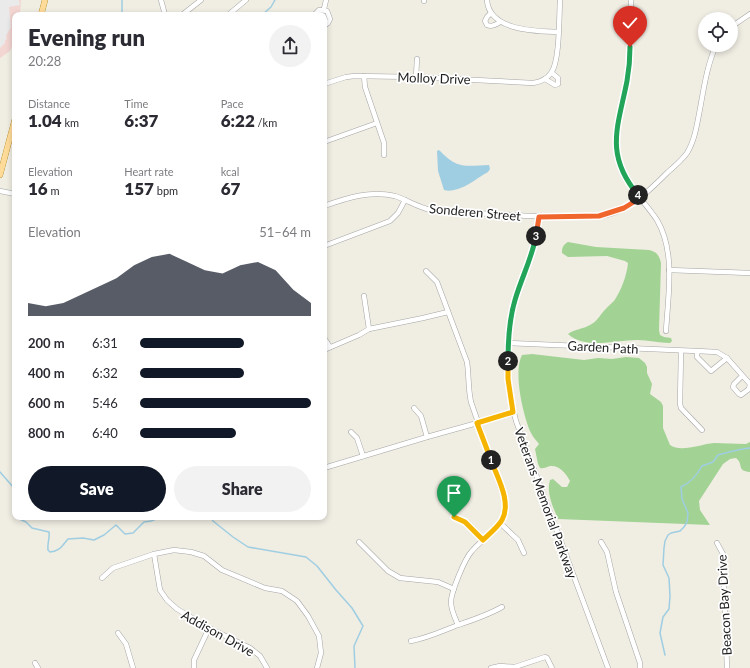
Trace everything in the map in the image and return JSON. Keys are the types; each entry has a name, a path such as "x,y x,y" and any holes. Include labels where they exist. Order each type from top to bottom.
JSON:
{"main road":[{"path":"42,12 44,0"},
{"path":"0,175 12,130"}],"street":[{"path":"161,0 164,12"},
{"path":"186,12 201,0"},
{"path":"232,12 246,0"},
{"path":"324,9 326,0"},
{"path":"487,0 491,13 500,22 535,31 558,32"},
{"name":"Molloy Drive","path":"327,83 346,77 364,76 533,83 545,79 552,73 556,63 560,0"},
{"path":"632,0 629,64 616,130 616,149 622,172 630,186 657,220 664,234 668,247 669,270 666,331"},
{"path":"316,12 324,9"},
{"path":"324,9 329,13 330,18 327,24"},
{"path":"491,13 487,16 485,21 487,25 494,26 500,22"},
{"path":"738,22 750,14"},
{"name":"Sonderen Street","path":"327,205 365,194 381,194 394,196 430,210 539,217 599,216 624,208 640,198 672,169 688,152 698,121 707,72 714,52"},
{"path":"416,59 416,77"},
{"name":"Molloy Drive","path":"545,79 555,86 558,84 558,78 552,73"},
{"path":"364,76 364,87 384,143 384,155"},
{"path":"327,141 377,123"},
{"path":"0,191 12,193"},
{"path":"327,245 390,221 398,213 405,200"},
{"name":"Veterans Memorial Parkway","path":"539,217 534,248 512,312 508,343 508,379 513,412 608,668"},
{"path":"669,270 750,273"},
{"path":"426,271 437,282 467,362 470,397 477,423 506,503 505,513 500,523 471,552 466,560 454,589 451,603 458,625"},
{"path":"364,296 369,329"},
{"path":"327,348 359,335 369,329 448,312"},
{"path":"327,342 330,347"},
{"name":"Garden Path","path":"508,343 717,352 727,358"},
{"path":"681,350 681,408 702,430"},
{"path":"697,351 697,357 711,371 727,358 742,376"},
{"path":"414,408 421,416 427,436"},
{"path":"327,467 427,436 513,412"},
{"path":"351,432 357,438 363,456"},
{"path":"454,517 465,522 483,540"},
{"path":"500,523 518,540 524,553"},
{"path":"359,542 388,571 400,578 407,580 438,582 454,589"},
{"path":"601,542 607,552 616,592 640,663 640,668"},
{"name":"Beacon Bay Drive","path":"717,543 723,554 727,668"},
{"path":"102,578 113,568 154,554 174,550 191,552 204,556 222,570 265,588 282,591 297,601 308,616 319,636 321,653 317,668"},
{"name":"Addison Drive","path":"154,554 160,590 167,600 177,609 209,628 250,648 260,656 267,668"},
{"path":"411,641 423,638 502,608"},
{"path":"194,668 194,660 209,628"},
{"path":"118,633 126,644 134,668"},
{"path":"491,668 500,666 514,667 545,657 552,668"}],"shaded area":[{"path":"0,0 21,0 20,12 12,12 12,46 10,51 0,58"},
{"path":"0,0 19,0 20,5 9,7 11,27 6,36 7,39 5,40 5,43 0,48"}],"green space":[{"path":"568,242 596,247 649,250 657,254 661,263 659,330 660,335 671,338 672,341 670,343 628,340 592,343 575,339 568,334 592,324 614,301 623,283 628,263 607,256 568,257 562,253 562,249"},
{"path":"532,354 584,360 598,358 639,358 647,367 647,373 652,384 650,394 661,402 663,406 663,428 670,445 685,448 714,443 746,444 750,442 750,472 742,469 736,458 730,459 723,464 699,501 700,510 710,525 558,519 549,495 550,480 553,479 562,487 567,487 570,481 564,472 559,468 550,466 540,468 535,449 539,444 530,431 520,393 518,372 519,362 522,355"}],"water":[{"path":"439,150 445,156 461,165 489,165 490,169 488,172 461,188 450,191 444,190 438,171 437,151"}],"waterway":[{"path":"122,0 122,12"},
{"path":"265,12 271,7 275,0"},
{"path":"665,655 660,633 663,617 669,609 670,596 669,578 663,565 664,548 668,535 680,531 687,522 688,513 682,499 681,487 693,478 702,466 713,462 718,455 750,448"},
{"path":"0,472 12,486"},
{"path":"22,520 32,528 49,532 48,550 50,552 59,549 68,539 83,538 94,540 104,535 116,525 125,534 133,533 144,522 154,520"},
{"path":"212,520 248,547 306,557 317,566 352,608 363,626 354,646 355,668"}],"route":[{"path":"454,517 465,522 483,540 501,522 506,510 506,503 477,423 513,412 508,379 510,321 515,300 534,248 539,217 588,217 610,214 624,208 640,198 630,186 622,172 616,149 616,130 627,80 630,47"}]}
